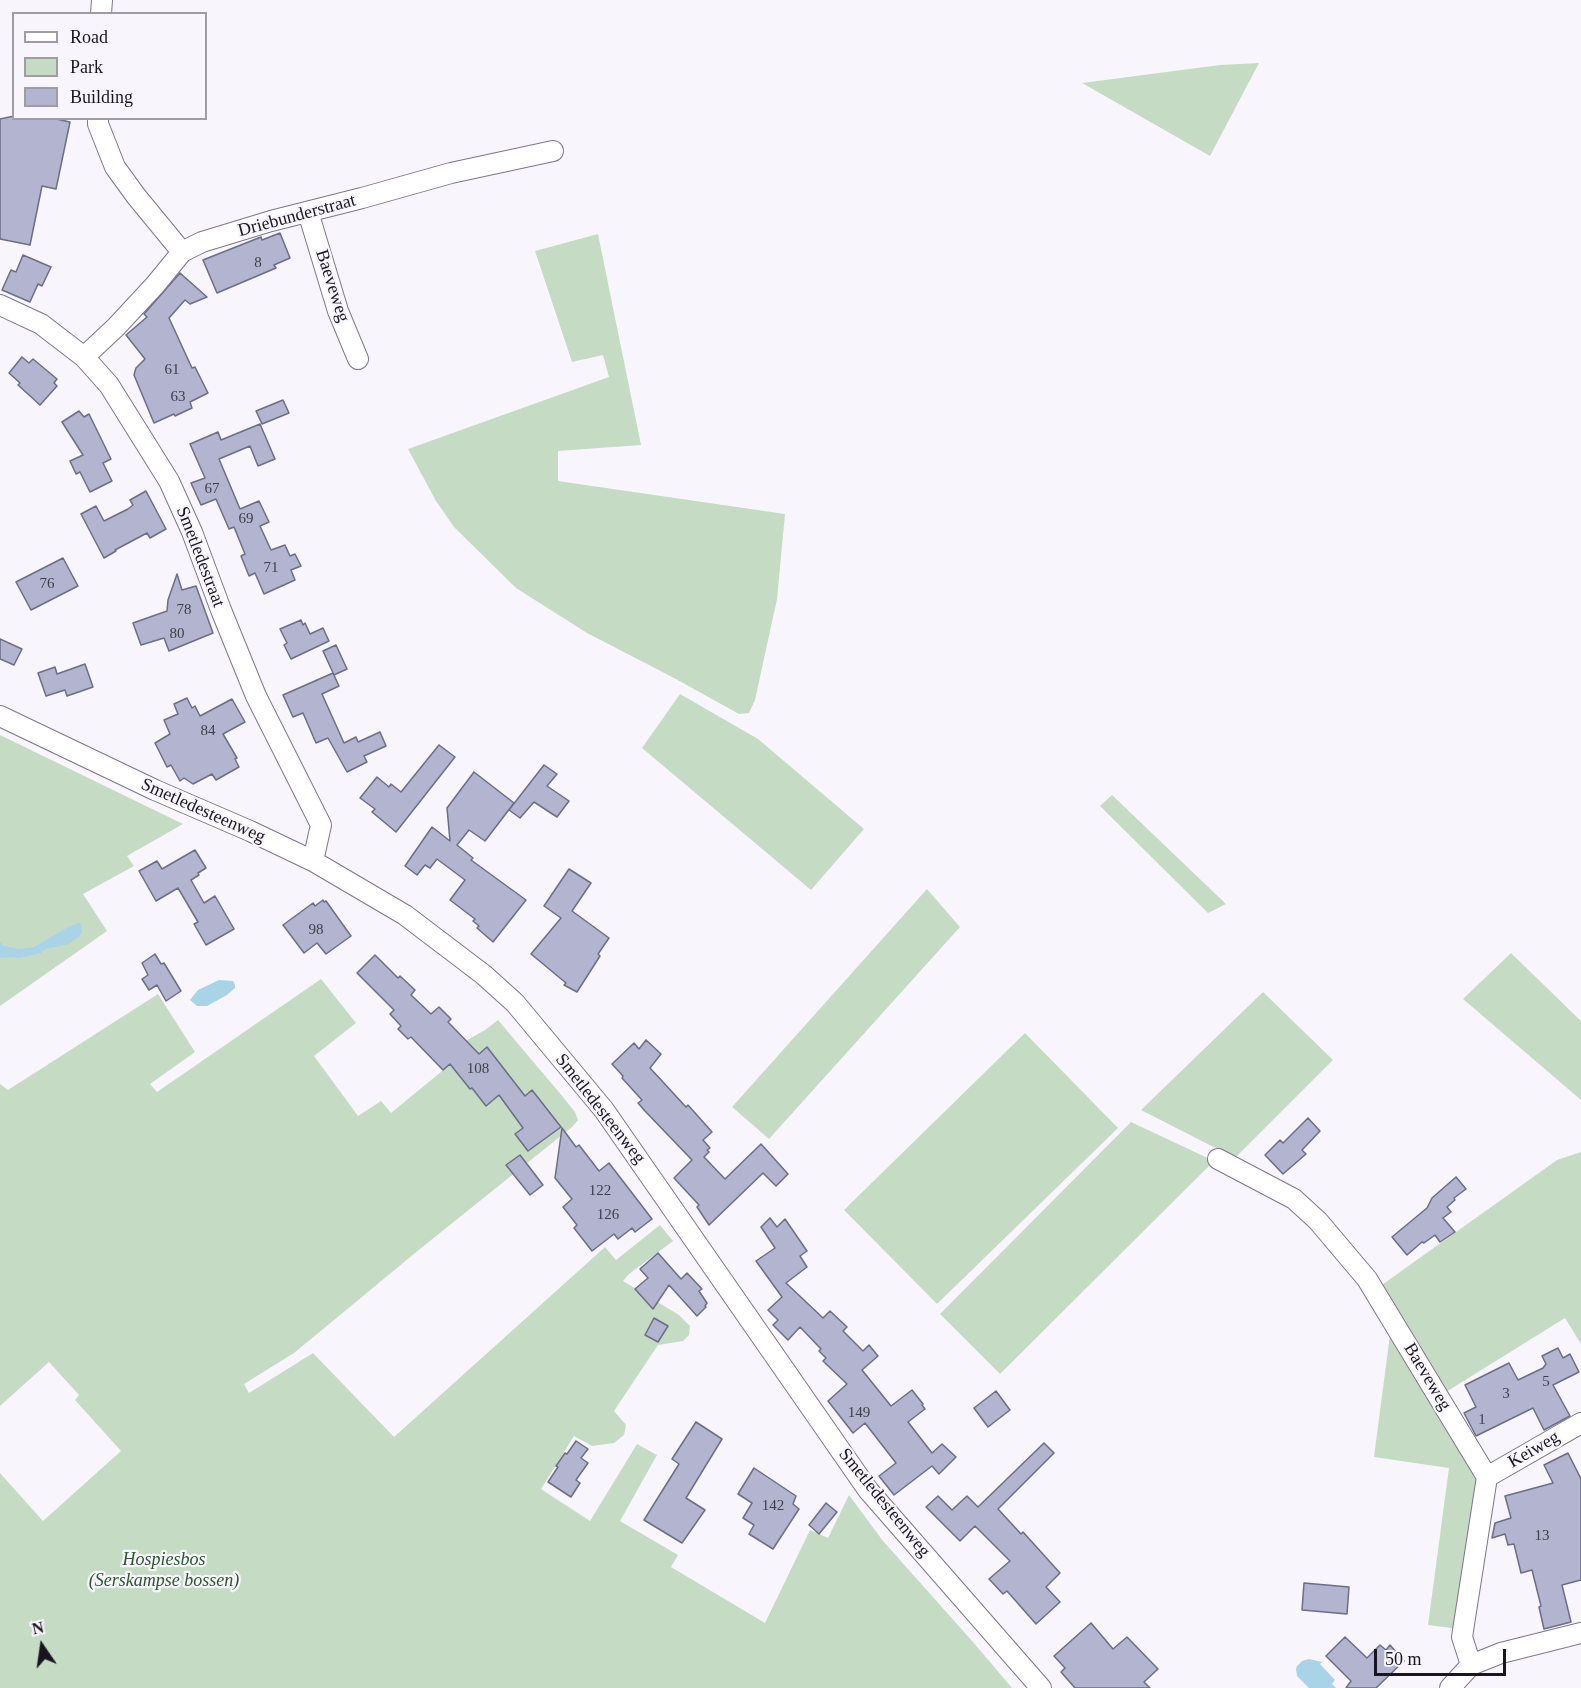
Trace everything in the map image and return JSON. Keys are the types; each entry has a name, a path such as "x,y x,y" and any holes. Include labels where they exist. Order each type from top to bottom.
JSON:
{"street":[{"path":"98,120 115,167 135,196 182,252"},
{"name":"Driebunderstraat","path":"84,357 116,327 182,252 202,242 271,221 451,173 553,151"},
{"name":"Baeveweg","path":"308,212 338,311 358,359"},
{"name":"Smetledestraat","path":"0,305 41,324 84,357 109,385 169,481 192,532 256,696 321,825 313,861"},
{"name":"Smetledesteenweg","path":"0,716 155,790 313,861 405,915 484,975 515,1003 604,1110 868,1490 1041,1688"},
{"name":"Baeveweg","path":"1218,1159 1294,1199 1318,1221 1368,1279 1487,1476"},
{"name":"Keiweg","path":"1487,1476 1581,1423"},
{"path":"1471,1665 1462,1637 1487,1476"},
{"path":"1450,1688 1471,1665 1501,1653 1581,1633"}],"green space":[{"path":"1259,63 1210,156 1082,83 1220,65"},
{"path":"598,234 641,445 558,451 558,481 785,514 777,599 755,700 749,713 739,714 587,633 516,588 454,527 436,501 408,449 609,377 603,355 572,362 535,251"},
{"path":"680,694 758,739 864,829 811,890 642,748"},
{"path":"0,735 183,824 127,856 134,866 83,894 107,931 0,1006"},
{"path":"1112,795 1226,904 1208,913 1100,806"},
{"path":"927,889 960,927 769,1139 732,1107"},
{"path":"1511,953 1581,1021 1581,1100 1463,999"},
{"name":"Hospiesbos (Serskampse bossen)","path":"321,979 356,1023 314,1056 358,1116 381,1101 391,1113 458,1058 460,1044 498,1020 575,1112 578,1120 294,1353 244,1384 249,1393 313,1353 394,1437 605,1247 616,1260 660,1225 673,1241 623,1281 679,1315 690,1326 689,1335 683,1341 658,1345 614,1411 626,1425 624,1435 614,1443 592,1446 574,1436 541,1489 590,1521 637,1444 657,1455 620,1521 678,1555 671,1567 765,1623 810,1530 828,1538 849,1495 883,1541 1012,1688 0,1688 0,1473 43,1521 121,1451 75,1400 79,1395 49,1362 0,1406 0,1084 8,1090 158,994 195,1052 150,1084 157,1092"},
{"path":"1263,992 1333,1060 1237,1156 1231,1156 1141,1110"},
{"path":"1025,1033 1118,1128 937,1304 844,1210"},
{"path":"1131,1122 1214,1161 1000,1374 940,1314"},
{"path":"1581,1152 1581,1344 1565,1318 1446,1392 1379,1287 1557,1160"},
{"path":"1391,1327 1479,1481 1459,1629 1428,1625 1449,1468 1374,1457"}],"water":[{"path":"79,923 82,931 80,936 69,944 19,958 0,958 0,942 4,946 19,949 34,947"},
{"path":"219,980 233,981 235,988 207,1006 197,1006 190,1000 198,990"},
{"path":"1309,1659 1322,1662 1320,1664 1335,1680 1332,1684 1336,1688 1309,1688 1297,1676 1297,1666"}],"building":[{"path":"12,116 12,120 70,122 56,189 42,186 30,245 0,239 0,119"},
{"path":"280,233 290,258 274,265 276,268 217,293 203,260 261,237 262,240"},
{"path":"23,255 51,267 42,286 38,284 30,302 2,290 11,270 16,272"},
{"path":"180,273 207,297 190,304 185,300 169,318 192,368 195,367 208,393 190,402 192,408 154,423 134,375 136,368 145,359 126,335 147,317 144,314"},
{"path":"22,357 29,363 33,359 57,379 54,383 57,386 40,405 18,385 20,383 9,373"},
{"path":"283,400 289,413 262,424 256,411"},
{"path":"79,411 84,417 89,414 111,459 103,463 112,481 90,492 80,472 76,474 70,461 83,455 62,422"},
{"path":"260,424 275,459 258,466 250,446 219,459 240,509 259,501 269,522 260,526 271,550 285,545 290,556 295,554 301,566 291,570 295,580 264,594 255,573 249,576 241,556 245,554 234,527 229,529 216,499 201,505 191,483 205,478 190,444 218,432 221,440"},
{"path":"146,491 166,529 150,538 147,533 104,558 81,514 96,506 104,521 128,509 133,505 130,500"},
{"path":"63,558 78,586 31,610 16,582"},
{"path":"177,574 182,590 196,586 213,633 169,651 164,638 141,645 133,623 167,611 168,600"},
{"path":"301,620 310,634 323,628 329,641 291,659 280,629"},
{"path":"0,639 22,649 14,665 0,659"},
{"path":"336,645 347,669 334,675 323,651"},
{"path":"85,664 93,687 67,696 65,690 46,696 38,673 55,667 57,674"},
{"path":"333,673 339,686 322,694 344,743 356,737 358,742 380,732 386,746 364,756 367,762 347,772 328,738 316,743 303,713 293,717 283,695"},
{"path":"187,698 192,708 195,706 200,716 232,699 245,722 223,734 237,758 235,759 239,767 216,780 212,774 193,784 184,778 180,781 171,765 167,767 155,743 170,734 164,720 178,714 174,704"},
{"path":"439,745 455,757 396,832 372,812 375,809 360,798 377,777 389,787 391,784 401,792"},
{"path":"544,765 557,774 547,786 569,801 557,817 534,802 520,818 509,810"},
{"path":"474,772 514,803 485,841 469,830 457,845 473,858 471,860 526,900 493,942 477,928 479,926 473,921 475,919 450,900 465,880 437,859 430,868 425,865 417,875 405,866 432,827 450,841 447,808"},
{"path":"195,850 206,868 191,880 204,903 215,896 234,929 206,945 194,924 198,922 178,888 156,901 139,871 157,861 162,869"},
{"path":"569,869 591,883 572,911 609,938 577,992 564,985 566,983 531,954 561,918 544,906"},
{"path":"323,900 351,936 326,954 317,943 304,953 283,925 313,903 315,906"},
{"path":"155,954 161,964 164,963 181,991 166,1001 157,985 149,990 142,979 148,975 142,963"},
{"path":"375,955 398,978 400,976 415,990 411,995 431,1014 439,1007 451,1019 448,1022 479,1054 487,1047 525,1096 532,1090 561,1127 528,1151 515,1134 523,1128 499,1095 486,1106 450,1064 443,1070 411,1037 408,1039 398,1029 401,1026 390,1014 394,1010 357,973"},
{"path":"646,1040 661,1054 650,1068 712,1132 703,1140 710,1148 704,1157 725,1179 761,1144 788,1174 776,1186 763,1173 709,1225 697,1207 699,1205 674,1178 692,1160 638,1103 642,1100 612,1064 634,1043 639,1049"},
{"path":"1308,1118 1320,1131 1302,1150 1306,1154 1283,1174 1265,1155 1280,1140 1283,1143"},
{"path":"562,1128 599,1171 609,1163 652,1219 635,1232 632,1228 618,1239 614,1234 592,1251 574,1228 577,1225 563,1207 572,1199 555,1178"},
{"path":"520,1155 543,1185 530,1195 506,1165"},
{"path":"1456,1177 1466,1189 1454,1198 1455,1200 1447,1207 1451,1212 1443,1218 1455,1232 1440,1242 1435,1235 1424,1243 1422,1242 1407,1255 1392,1237 1427,1208 1432,1198"},
{"path":"770,1218 777,1227 785,1219 807,1251 800,1256 807,1267 786,1283 823,1318 830,1311 847,1327 843,1331 863,1351 869,1345 878,1356 862,1370 891,1406 912,1390 923,1404 925,1409 908,1422 932,1453 942,1444 956,1457 939,1474 932,1466 894,1495 879,1476 896,1463 865,1423 853,1433 828,1401 847,1384 823,1361 826,1358 819,1351 821,1349 800,1327 788,1340 773,1325 778,1320 768,1310 782,1297 756,1261 775,1248 761,1227"},
{"path":"658,1253 681,1279 687,1273 702,1289 699,1291 707,1303 697,1316 669,1285 653,1309 635,1289 648,1278 640,1269"},
{"path":"654,1318 668,1326 658,1342 645,1335"},
{"path":"1558,1348 1563,1358 1570,1354 1579,1372 1553,1385 1570,1416 1544,1430 1533,1408 1476,1436 1464,1413 1476,1407 1465,1385 1509,1363 1518,1380 1543,1368 1546,1364 1542,1356"},
{"path":"996,1391 1010,1410 988,1427 974,1408"},
{"path":"696,1422 722,1439 686,1498 705,1510 682,1543 644,1520 679,1464 672,1459"},
{"path":"576,1441 588,1449 581,1458 588,1463 576,1480 580,1483 571,1497 548,1482 558,1467 556,1466"},
{"path":"1044,1443 1054,1453 998,1509 1021,1534 1023,1532 1060,1573 1046,1587 1060,1602 1036,1624 1007,1591 1003,1594 989,1579 1010,1561 975,1526 960,1541 926,1507 938,1496 952,1510 967,1496 978,1507"},
{"path":"1568,1453 1581,1479 1581,1580 1562,1585 1571,1622 1544,1629 1532,1570 1521,1573 1514,1544 1508,1545 1505,1534 1492,1538 1495,1523 1511,1518 1505,1496 1553,1483 1544,1465"},
{"path":"754,1468 796,1496 793,1504 799,1509 773,1549 749,1534 754,1525 743,1518 752,1503 738,1494"},
{"path":"826,1503 837,1512 819,1534 809,1525"},
{"path":"1304,1583 1349,1587 1347,1614 1302,1610"},
{"path":"1091,1623 1113,1649 1127,1637 1158,1669 1144,1682 1150,1688 1075,1688 1061,1672 1065,1668 1054,1656"},
{"path":"1345,1637 1367,1658 1380,1645 1386,1650 1390,1645 1404,1661 1376,1688 1346,1688 1351,1681 1326,1656"}]}
